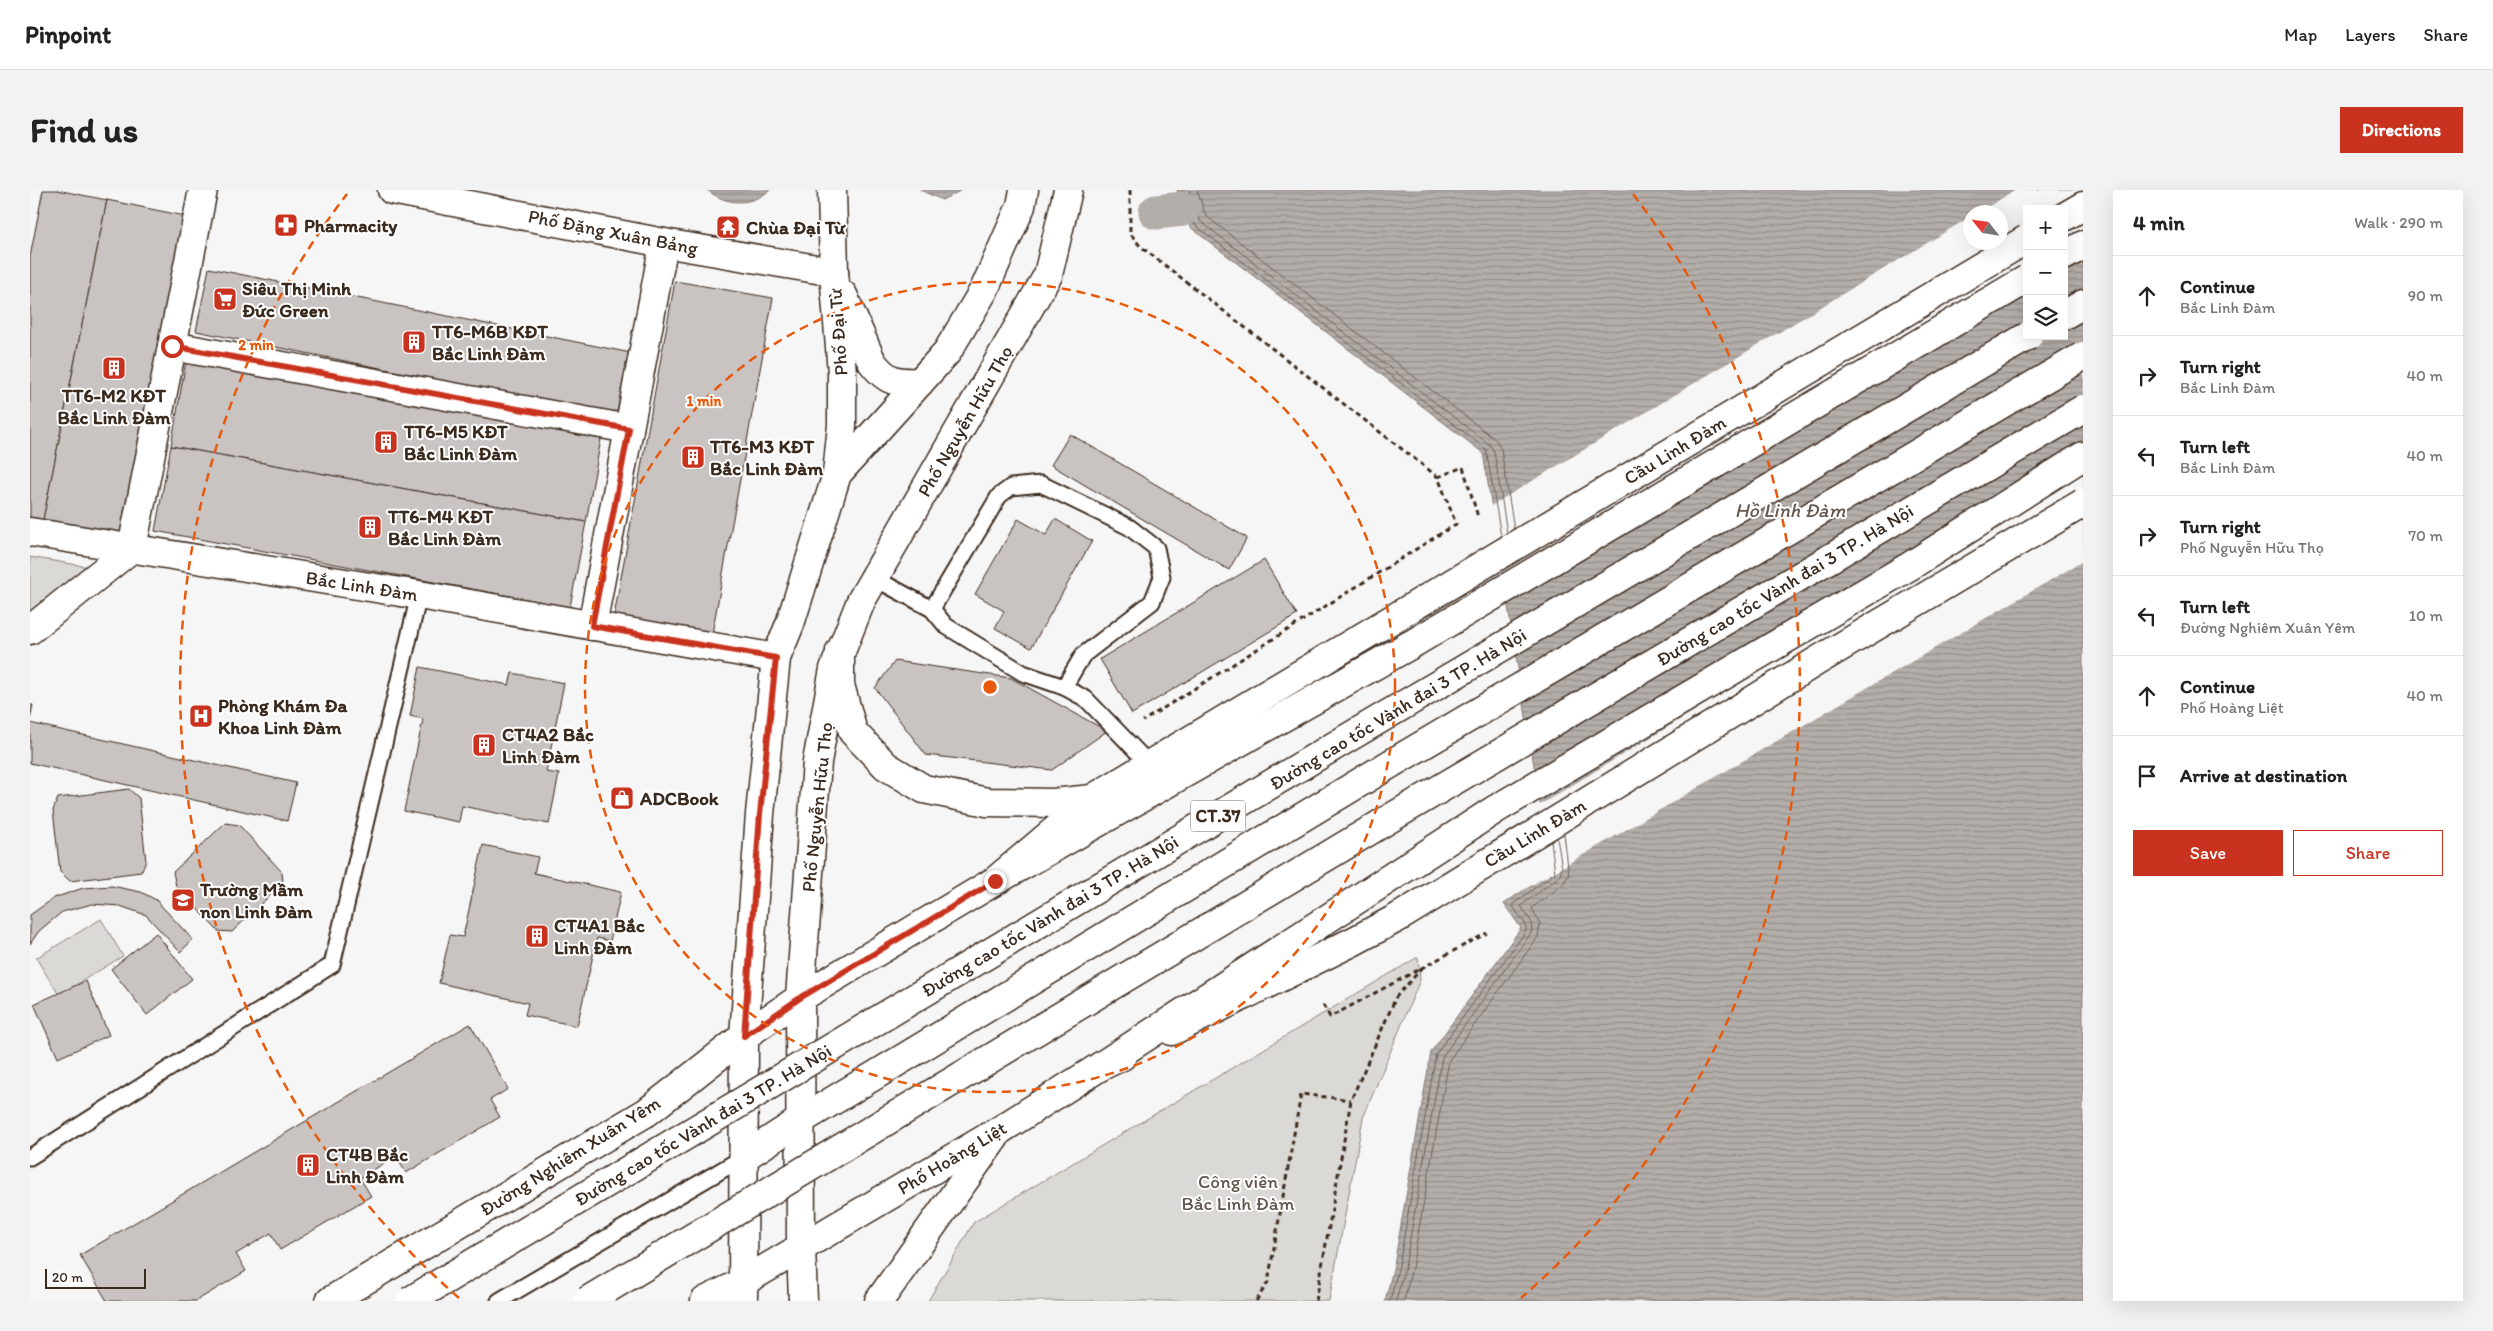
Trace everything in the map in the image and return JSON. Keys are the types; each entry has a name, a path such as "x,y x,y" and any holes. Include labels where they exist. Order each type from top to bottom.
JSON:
{"main road":[{"path":"30,630 132,548 203,190"},
{"name":"Phố Đặng Xuân Bảng","path":"392,190 664,243 834,272"},
{"name":"Phố Đại Từ","path":"832,190 834,272 842,373 842,425 837,474"},
{"path":"743,1291 744,1036 760,814 776,658 790,624 837,474 947,352 984,290 1020,206 1024,190"},
{"name":"Phố Nguyễn Hữu Thọ","path":"803,1301 800,998 817,762 834,668 861,602 874,578 1048,274 1068,190"},
{"path":"2068,215 2083,206"},
{"name":"Cầu Linh Đàm","path":"1092,799 2023,242"},
{"path":"592,626 664,243"},
{"path":"2068,254 2083,245"},
{"path":"834,272 872,362 879,371 898,383 920,382"},
{"path":"800,998 995,881 1412,644 2023,281"},
{"path":"2068,313 2083,304"},
{"name":"Đường cao tốc Vành đai 3 TP. Hà Nội","path":"410,1301 1346,739 2023,339"},
{"path":"172,346 629,429"},
{"path":"744,1157 1392,763 2083,356"},
{"name":"Đường cao tốc Vành đai 3 TP. Hà Nội","path":"587,1301 1398,814 2083,409"},
{"path":"1101,1066 1496,810 1910,566 2083,456"},
{"name":"Cầu Linh Đàm","path":"1101,1066 1354,941 1399,916 1817,661 2083,502"},
{"name":"Bắc Linh Đàm","path":"30,532 419,595 776,658"},
{"path":"840,651 840,685 853,732 886,766 924,789 987,802 1053,803 1092,799"},
{"path":"995,881 1092,799"},
{"name":"Đường Nghiêm Xuân Yêm","path":"330,1301 647,1112 744,1036 800,998"},
{"name":"Phố Hoàng Liệt","path":"801,1246 1000,1130 1101,1066"},
{"path":"880,1301 1000,1130"},
{"path":"705,1301 743,1291 801,1246"}],"lane":[{"path":"932,609 999,496 1011,487 1041,484 1128,527 1156,548 1162,577 1152,602 1083,655 1064,687"},
{"path":"874,578 932,609 946,626 1023,673 1064,687 1086,700 1150,765"},
{"path":"30,1157 332,965 419,595"},
{"path":"499,1301 744,1157"}],"path":[{"path":"1125,739 1141,722 1456,524 1438,477 1140,246 1130,233 1130,190"},
{"path":"1438,477 1463,467 1478,518"},
{"path":"1323,1005 1330,1017 1486,934"},
{"path":"1316,1301 1351,1100 1396,997 1422,967"},
{"path":"1256,1301 1268,1282 1301,1094 1351,1100"}],"green space":[{"path":"30,557 95,568 30,615"},
{"path":"101,919 123,956 59,995 36,958"},
{"name":"Công viên Bắc Linh Đàm","path":"1418,957 1420,980 1363,1118 1329,1301 928,1301 974,1222"}],"water":[{"path":"707,190 770,190 755,199 739,202 723,199"},
{"path":"920,190 962,190 942,200"},
{"name":"Hồ Linh Đàm","path":"1177,190 2083,190 2083,1301 1385,1301 1394,1265 1431,1052 1521,928 1504,904 1551,870 1483,453 1190,227"}],"pier":[{"path":"2016,190 2083,190 2083,232 2068,241 2068,205 2023,205 2023,267 1501,581 1489,507 1963,221 1963,250 2008,250 2008,205 1991,205"},
{"path":"2083,474 2083,561 1503,902 1548,869 1538,806"}],"building":[{"path":"43,190 57,190 107,200 43,520 30,518 30,257"},
{"name":"TT6-M2 KĐT Bắc Linh Đàm","path":"107,200 185,216 121,536 43,520"},
{"name":"TT6-M6B KĐT Bắc Linh Đàm","path":"209,268 631,353 619,416 196,331"},
{"name":"TT6-M3 KĐT Bắc Linh Đàm","path":"675,281 773,298 712,634 614,616"},
{"name":"TT6-M5 KĐT Bắc Linh Đàm","path":"186,361 601,439 586,522 171,446"},
{"path":"1070,434 1247,538 1229,570 1051,465"},
{"name":"TT6-M4 KĐT Bắc Linh Đàm","path":"171,446 586,522 570,607 155,531"},
{"path":"1018,519 1046,535 1055,519 1092,541 1031,648 995,628 1004,611 975,594"},
{"path":"1264,560 1297,615 1132,714 1100,659"},
{"path":"895,661 1011,678 1107,731 1052,770 926,755 875,688"},
{"name":"CT4A2 Bắc Linh Đàm","path":"420,667 509,685 512,673 564,683 546,772 559,774 549,824 462,806 459,822 404,811 423,719 410,716"},
{"path":"30,705 33,705 30,720"},
{"path":"30,723 296,783 287,821 30,763"},
{"path":"129,789 139,798 146,861 141,872 70,881 60,872 53,810 58,798"},
{"path":"225,823 239,825 282,872 283,883 232,932 218,931 176,886 173,872"},
{"name":"CT4A1 Bắc Linh Đàm","path":"483,845 538,857 534,873 621,892 610,941 597,938 577,1026 525,1015 528,1003 439,983 450,935 463,937"},
{"path":"112,886 141,892 156,900 193,940 180,952 146,915 120,906 92,904 62,912 39,931 30,944 30,915 54,898 83,888"},
{"path":"156,933 192,979 147,1015 111,969"},
{"path":"86,981 109,1035 58,1058 34,1004"},
{"name":"CT4B Bắc Linh Đàm","path":"470,1024 508,1089 490,1100 500,1117 406,1173 396,1156 360,1178 371,1196 280,1250 271,1233 236,1254 246,1271 196,1301 107,1301 80,1255"}],"waterway":[{"path":"1156,212 1183,209"}],"place":[{"name":"Pharmacity","path":"286,225"},
{"name":"Chùa Đại Từ","path":"728,227"},
{"name":"Siêu Thị Minh Đức Green","path":"225,299"},
{"name":"TT6-M6B KĐT Bắc Linh Đàm","path":"414,342"},
{"name":"TT6-M2 KĐT Bắc Linh Đàm","path":"114,368"},
{"name":"TT6-M5 KĐT Bắc Linh Đàm","path":"386,442"},
{"name":"TT6-M3 KĐT Bắc Linh Đàm","path":"693,457"},
{"name":"TT6-M4 KĐT Bắc Linh Đàm","path":"370,527"},
{"name":"Phòng Khám Đa Khoa Linh Đàm","path":"201,716"},
{"name":"CT4A2 Bắc Linh Đàm","path":"484,745"},
{"name":"ADCBook","path":"622,798"},
{"name":"Trường Mầm non Linh Đàm","path":"183,900"},
{"name":"CT4A1 Bắc Linh Đàm","path":"537,936"},
{"name":"CT4B Bắc Linh Đàm","path":"308,1165"}],"route":[{"path":"172,346 629,429 592,626 776,658 760,814 744,1036 800,998 995,881"}]}
